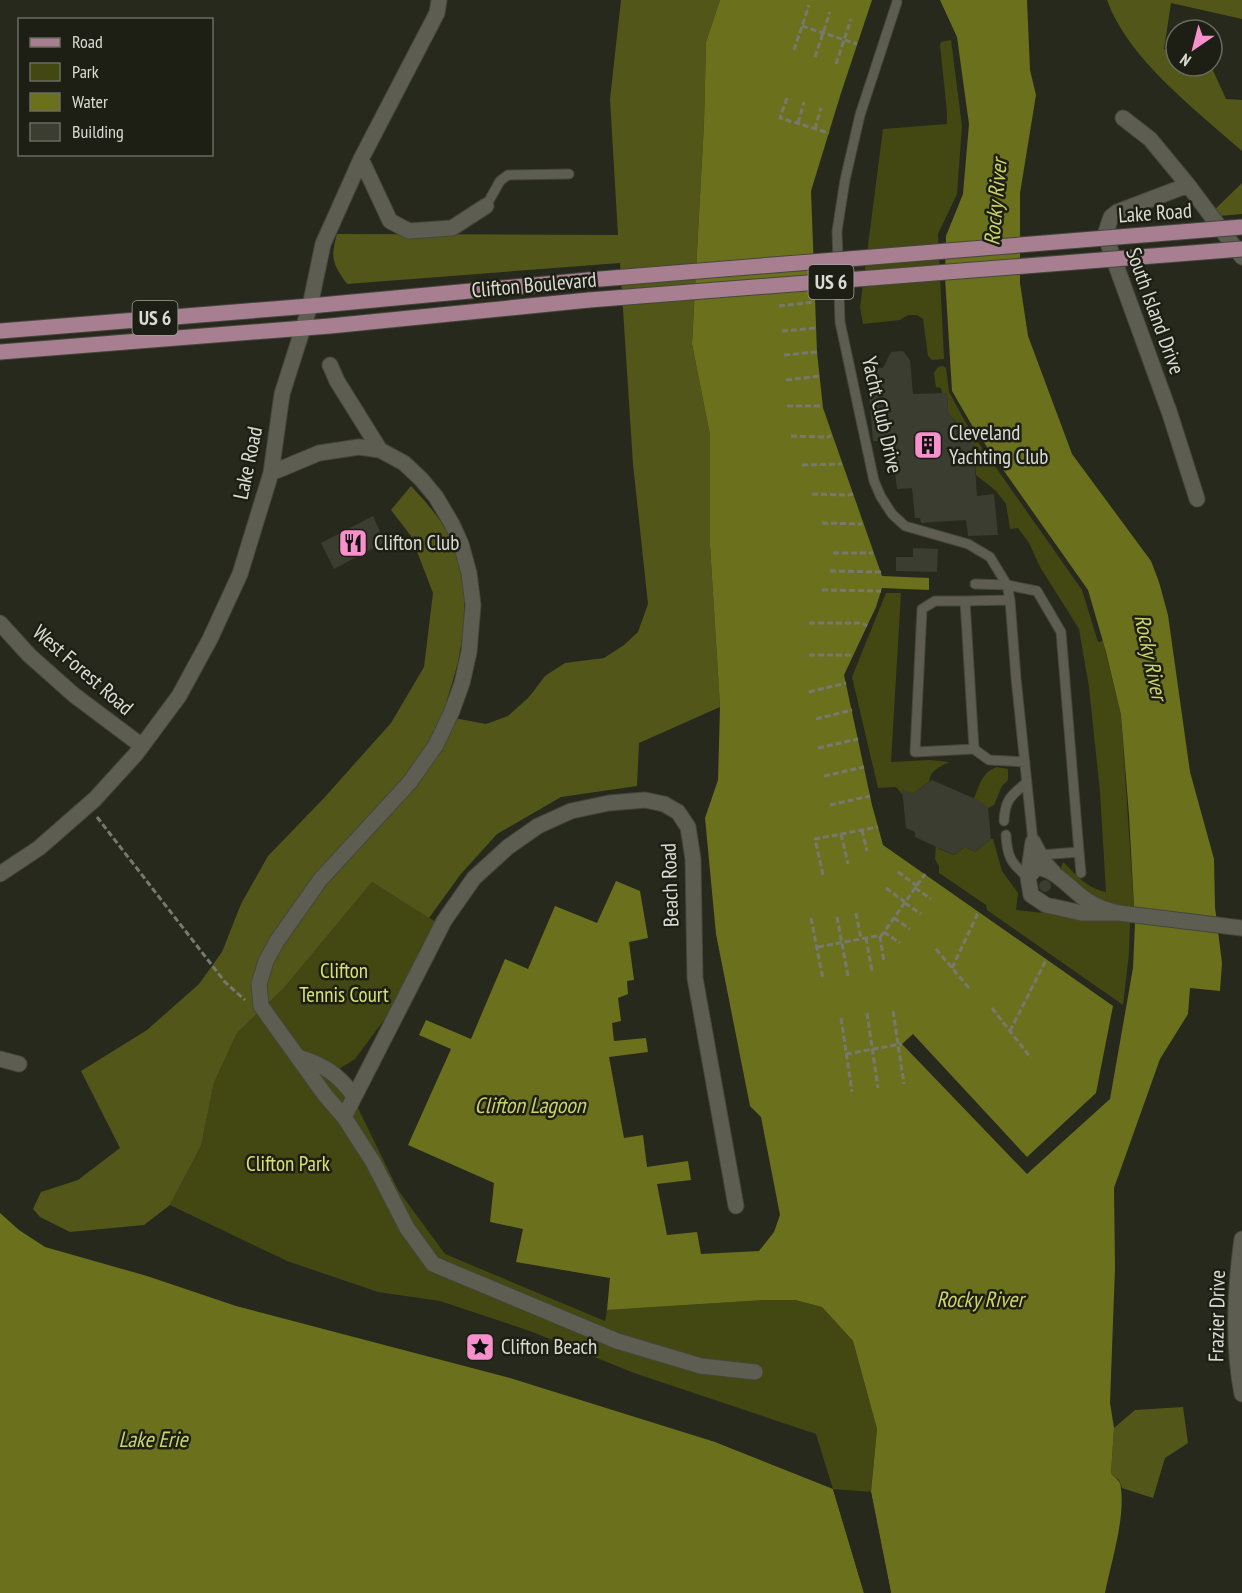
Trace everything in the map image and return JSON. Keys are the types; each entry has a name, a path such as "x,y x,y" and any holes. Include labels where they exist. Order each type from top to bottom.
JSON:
{"main road":[{"name":"Lake Road","path":"1071,241 1242,227"},
{"name":"Clifton Boulevard","path":"0,331 1071,241"},
{"name":"Lake Road","path":"1073,263 1242,249"},
{"name":"Clifton Boulevard","path":"0,352 302,328 589,300 1073,263"}],"street":[{"name":"Lake Road","path":"0,874 39,848 88,806 142,746 179,696 212,636 240,574 271,473 282,394 310,306 323,244 361,159 436,13 439,0"},
{"path":"1123,118 1150,139 1242,257"},
{"path":"361,159 390,221 409,231 452,228 486,206"},
{"name":"South Island Drive","path":"1188,185 1117,212 1111,217 1105,235 1170,414 1197,500"},
{"path":"330,365 337,381 380,450"},
{"path":"271,473 319,453 359,447 380,450 404,463 436,496 452,524 461,544 469,573 473,605 469,652 452,711 435,745 410,782 320,880 277,941 266,961 259,984 261,1006 325,1095 344,1117 373,1162 407,1228 433,1264 617,1341 701,1366 755,1372"},
{"name":"West Forest Road","path":"0,622 29,655 74,695 142,746"},
{"name":"Beach Road","path":"344,1117 444,921 474,878 508,847 538,826 571,812 609,803 645,800 664,804 678,812 688,827 693,859 695,978 736,1206"},
{"path":"1036,849 1054,873 1077,894 1091,903 1119,913"},
{"name":"Yacht Club Drive","path":"1028,877 1036,849"},
{"path":"1054,873 1043,868 1036,868 1028,877 1031,895 1046,905 1082,913 1119,913 1242,928"},
{"path":"298,1057 320,1064 343,1081 354,1096"},
{"path":"0,1059 19,1064"},
{"name":"Frazier Drive","path":"1242,1239 1236,1286 1237,1368 1242,1394"}],"lane":[{"name":"Yacht Club Drive","path":"897,2 860,115 845,180 837,231 840,322 874,481 881,497 892,514 906,526 968,544 990,557 1007,585 1024,762 1036,849"},
{"path":"486,206 500,181 508,175 569,174"},
{"path":"975,584 1007,585 1037,591 1061,632 1081,873"},
{"path":"1010,600 935,601 922,609 915,752 974,749 989,760 1024,762"},
{"path":"965,601 974,749"},
{"path":"1004,821 1005,807 1010,796 1027,782"},
{"path":"1006,835 1010,858 1016,867 1028,877"},
{"path":"1036,849 1078,852"}],"path":[{"path":"794,50 809,5"},
{"path":"815,57 830,12"},
{"path":"836,64 850,19"},
{"path":"802,26 857,44"},
{"path":"787,98 780,118 829,134"},
{"path":"798,124 804,102"},
{"path":"815,129 821,108"},
{"path":"779,306 815,303"},
{"path":"782,331 816,328"},
{"path":"784,355 817,352"},
{"path":"786,380 820,376"},
{"path":"787,406 822,406"},
{"path":"791,436 828,437 831,435"},
{"path":"802,465 842,464"},
{"path":"812,494 853,494"},
{"path":"822,523 862,524"},
{"path":"832,553 873,553"},
{"path":"830,571 881,572"},
{"path":"822,590 881,591"},
{"path":"808,623 862,623 867,626"},
{"path":"809,654 853,656"},
{"path":"809,692 846,683"},
{"path":"816,719 852,710"},
{"path":"818,748 858,739"},
{"path":"824,776 864,767"},
{"path":"831,805 870,796"},
{"path":"88,806 225,982 247,1001 261,1006"},
{"path":"823,874 814,839 878,827"},
{"path":"862,829 867,851"},
{"path":"841,833 848,864"},
{"path":"898,872 931,899"},
{"path":"818,947 880,936 925,874"},
{"path":"886,888 921,914"},
{"path":"856,913 872,971"},
{"path":"952,968 978,913"},
{"path":"837,917 848,976"},
{"path":"811,918 823,979"},
{"path":"894,918 910,929"},
{"path":"884,932 900,943"},
{"path":"880,936 884,962"},
{"path":"936,949 969,988"},
{"path":"1010,1031 1046,960"},
{"path":"992,1008 1031,1058"},
{"path":"893,1011 900,1044 904,1084"},
{"path":"867,1013 878,1088"},
{"path":"841,1018 852,1092"},
{"path":"846,1054 900,1044"}],"green space":[{"path":"621,0 720,0 706,42 692,344 710,435 710,545 720,707 639,743 637,786 561,797 497,834 460,875 429,918 372,882 284,988 237,1033 214,1083 201,1146 170,1205 144,1225 70,1232 40,1217 33,1209 41,1192 78,1180 120,1148 81,1071 147,1030 199,984 222,952 241,904 268,856 391,723 424,667 433,593 411,536 391,510 411,486 432,510 451,538 457,551 463,581 464,612 461,643 443,716 486,724 508,716 529,697 545,676 565,663 604,658 624,645 638,632 648,604 633,464 620,263 347,284 333,256 337,234 618,235 610,99"},
{"path":"1107,0 1242,0 1242,19 1171,3 1169,18 1164,18 1164,78 1216,78 1226,99 1242,100 1242,151 1165,82 1130,43"},
{"path":"951,40 962,126 957,194 938,234 944,359 932,360 928,356 923,319 917,315 908,315 900,320 863,324 860,307 883,129 947,124 940,45 941,42"},
{"path":"1242,183 1242,214 1207,217"},
{"path":"938,367 946,368 949,392 971,432 1082,590 1098,642 1103,641 1121,715 1134,908 1106,904 1089,898 1060,870 1063,862 1088,885 1106,892 1100,792 1089,687 1079,629 1040,567 1029,543 1018,528 1010,529 1006,504 996,491 976,475 973,442 948,413 947,393 942,393 941,388 936,387 934,373"},
{"path":"886,593 901,593 891,762 930,760 949,762 933,772 929,782 912,794 908,792 903,795 896,787 878,788 852,677"},
{"path":"997,767 1008,769 1008,780 1002,786 994,805 988,808 974,799 984,776"},
{"path":"993,839 1002,871 1018,893 1016,910 1130,922 1123,1005 987,910 986,905 939,873 939,866 935,859 936,844 939,849 954,855 965,847 975,852"},
{"name":"Clifton Park","path":"372,882 436,922 384,1020 355,1059 339,1069 398,1190 445,1254 605,1321 607,1310 764,1300 795,1300 822,1307 853,1341 877,1429 871,1492 833,1489 816,1434 634,1373 530,1331 440,1301 378,1292 287,1261 170,1205 201,1146 214,1083 237,1033 284,988"},
{"path":"1183,1407 1188,1443 1165,1458 1153,1498 1122,1488 1119,1480 1111,1474 1114,1428 1135,1410"}],"water":[{"name":"Rocky River","path":"720,0 872,0 811,191 817,352 823,408 882,576 929,578 929,590 882,588 876,607 844,675 883,845 1113,1006 1096,1093 1027,1157 913,1034 902,1044 1027,1174 1110,1099 1133,968 1135,924 1121,715 1088,590 973,427 952,391 945,277 946,236 963,194 969,124 957,37 940,0 1027,0 1030,70 1036,95 1020,193 1020,283 1028,336 1072,454 1151,561 1159,582 1168,615 1190,772 1214,859 1215,907 1222,963 1220,991 1190,988 1188,1014 1160,1059 1114,1188 1115,1268 1110,1403 1114,1428 1111,1474 1120,1484 1122,1501 1114,1555 1105,1593 891,1593 871,1492 877,1429 853,1341 822,1307 795,1300 764,1300 607,1310 610,1278 516,1262 523,1229 490,1222 494,1183 408,1145 451,1049 419,1035 426,1020 471,1039 505,959 528,969 555,906 597,923 616,881 640,891 648,938 629,942 634,980 627,981 628,994 618,998 621,1021 612,1023 614,1041 646,1038 648,1052 609,1057 624,1138 643,1135 647,1167 688,1161 691,1180 657,1184 667,1235 697,1232 701,1254 759,1251 774,1232 780,1215 761,1117 750,1106 716,934 705,818 718,780 720,707 710,545 710,435 692,344 706,42"},
{"name":"Lake Erie","path":"0,1213 19,1230 45,1247 147,1276 236,1306 510,1378 715,1442 833,1489 864,1593 0,1593"}],"pier":[{"path":"833,1489 836,1490 867,1593 864,1593"},
{"path":"868,1491 871,1492 891,1593 888,1593"}],"building":[{"name":"Cleveland Yachting Club","path":"903,351 910,360 913,394 947,393 948,413 973,442 977,496 994,494 998,535 968,536 966,520 921,523 920,518 915,518 912,488 897,489 892,448 882,448 882,441 873,441 867,369 883,368 891,352"},
{"name":"Clifton Club","path":"373,516 385,542 334,569 321,543"},
{"path":"913,548 938,549 937,572 896,571 896,557 913,557"},
{"path":"932,780 980,801 988,807 991,839 975,852 965,847 954,855 915,837 915,832 906,828 902,789 912,794"},
{"path":"1047,880 1051,886 1047,892 1043,892 1039,884"}],"place":[{"name":"Cleveland Yachting Club","path":"928,445"},
{"name":"Clifton Club","path":"353,543"},
{"name":"Clifton Beach","path":"480,1347"}],"park label":[{"name":"Clifton Tennis Court","path":"344,983"}],"water label":[{"name":"Clifton Lagoon","path":"530,1105"}]}
